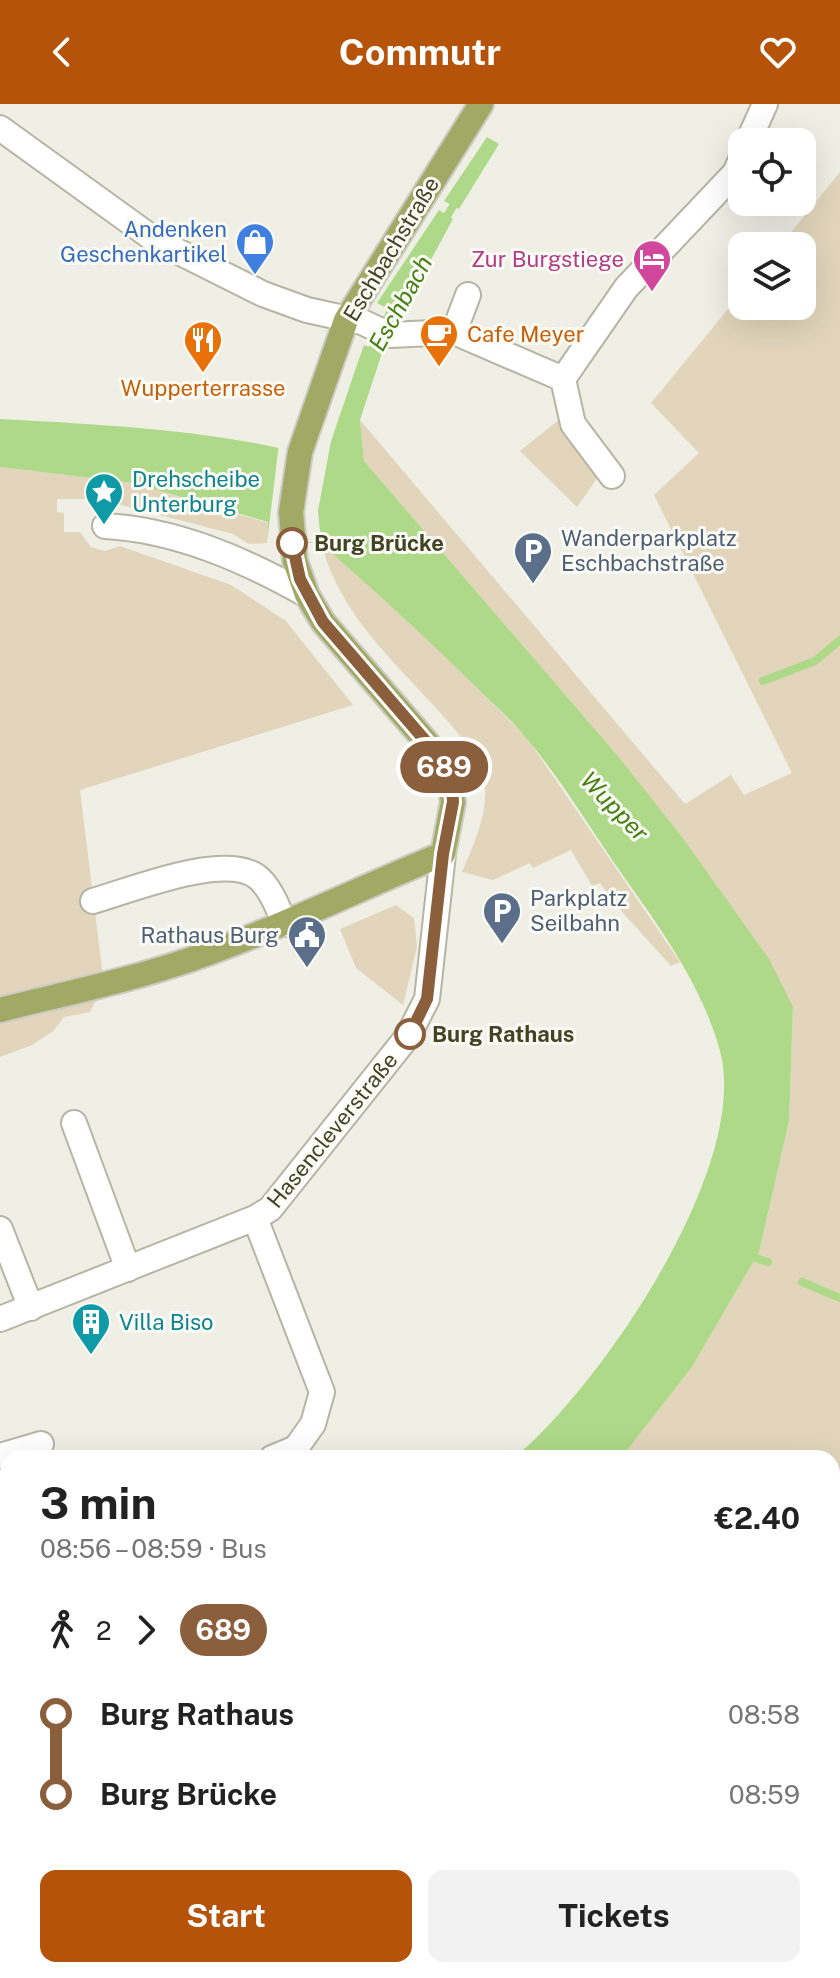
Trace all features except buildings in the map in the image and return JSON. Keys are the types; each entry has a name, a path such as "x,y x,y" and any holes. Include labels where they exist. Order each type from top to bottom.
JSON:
{"main road":[{"name":"Eschbachstraße","path":"443,854 453,802 452,786 443,765 342,646 307,595 292,543 291,512 300,452 349,327 481,104"},
{"path":"0,1010 141,975 285,924 443,854"}],"street":[{"path":"754,128 765,104"},
{"path":"0,128 155,240 263,294 349,327 390,335 454,332 563,379"},
{"path":"612,476 573,424 563,379 626,288 728,180"},
{"path":"454,332 468,295"},
{"path":"105,526 178,538 269,574 307,595"},
{"name":"Hasencleverstraße","path":"0,1319 255,1218 270,1209 408,1036 423,1012 443,854"},
{"path":"93,901 196,872 224,868 241,870 262,881 285,924"},
{"path":"74,1123 128,1269"},
{"name":"Hasencleverstraße","path":"255,1218 322,1392 313,1424 291,1450"},
{"path":"0,1229 31,1308"},
{"path":"20,1450 41,1444"}],"shaded area":[{"path":"840,172 840,1450 627,1450 692,1367 759,1252 789,1121 793,1007 617,755 364,461 360,420 685,804 731,775 744,795 792,773 654,495 699,453 651,403 728,309 728,320 816,320 816,232 791,232 804,216 816,216 816,202"},
{"path":"561,418 598,477 577,507 520,451"},
{"path":"0,467 133,483 268,523 267,543 249,544 233,534 98,499 57,499 57,512 64,513 64,532 80,532 91,547 105,551 120,546 231,585 286,621 353,705 80,790 104,985 90,1012 64,1017 53,1031 32,1045 0,1057"},
{"path":"321,542 442,653 527,738 680,962 671,966 600,883 592,886 571,850 533,868 530,863 493,880 462,872 485,804 479,761 459,734 368,633 333,575"},
{"path":"396,905 414,918 417,947 403,1005 356,968 340,929"}],"water":[{"path":"487,137 499,144 459,209 444,201"},
{"path":"439,210 453,219 401,315 377,303"},
{"name":"Wupper","path":"364,344 382,353 360,420 364,461 617,755 682,837 769,959 793,1007 789,1121 759,1252 692,1367 627,1450 522,1450 587,1381 625,1329 661,1271 691,1212 713,1154 724,1099 720,1051 703,1005 667,939 565,789 521,732 438,650 321,543 267,543 268,522 133,483 0,467 0,419 205,435 325,459"}],"pier":[{"path":"365,341 383,350 382,353 364,345 334,425 318,511 321,542 267,543 279,443 323,454 349,368 360,343"}],"waterway":[{"name":"Eschbach","path":"443,223 459,196"},
{"name":"Eschbach","path":"367,359 395,303"},
{"path":"763,681 815,661 840,640"},
{"path":"746,1255 768,1262"},
{"path":"802,1282 840,1298"}],"bus line":[{"name":"689","path":"292,543 300,579 323,622 436,753 452,786 452,815 443,854 427,999 410,1034"}],"place":[{"name":"Andenken Geschenkartikel","path":"255,276"},
{"name":"Zur Burgstiege","path":"652,293"},
{"name":"Cafe Meyer","path":"439,368"},
{"name":"Wupperterrasse","path":"203,374"},
{"name":"Drehscheibe Unterburg","path":"104,526"},
{"name":"Burg Brücke","path":"292,543"},
{"name":"Wanderparkplatz Eschbachstraße","path":"533,585"},
{"name":"Parkplatz Seilbahn","path":"502,945"},
{"name":"Rathaus Burg","path":"307,969"},
{"name":"Burg Rathaus","path":"410,1034"},
{"name":"Villa Biso","path":"91,1356"}]}
